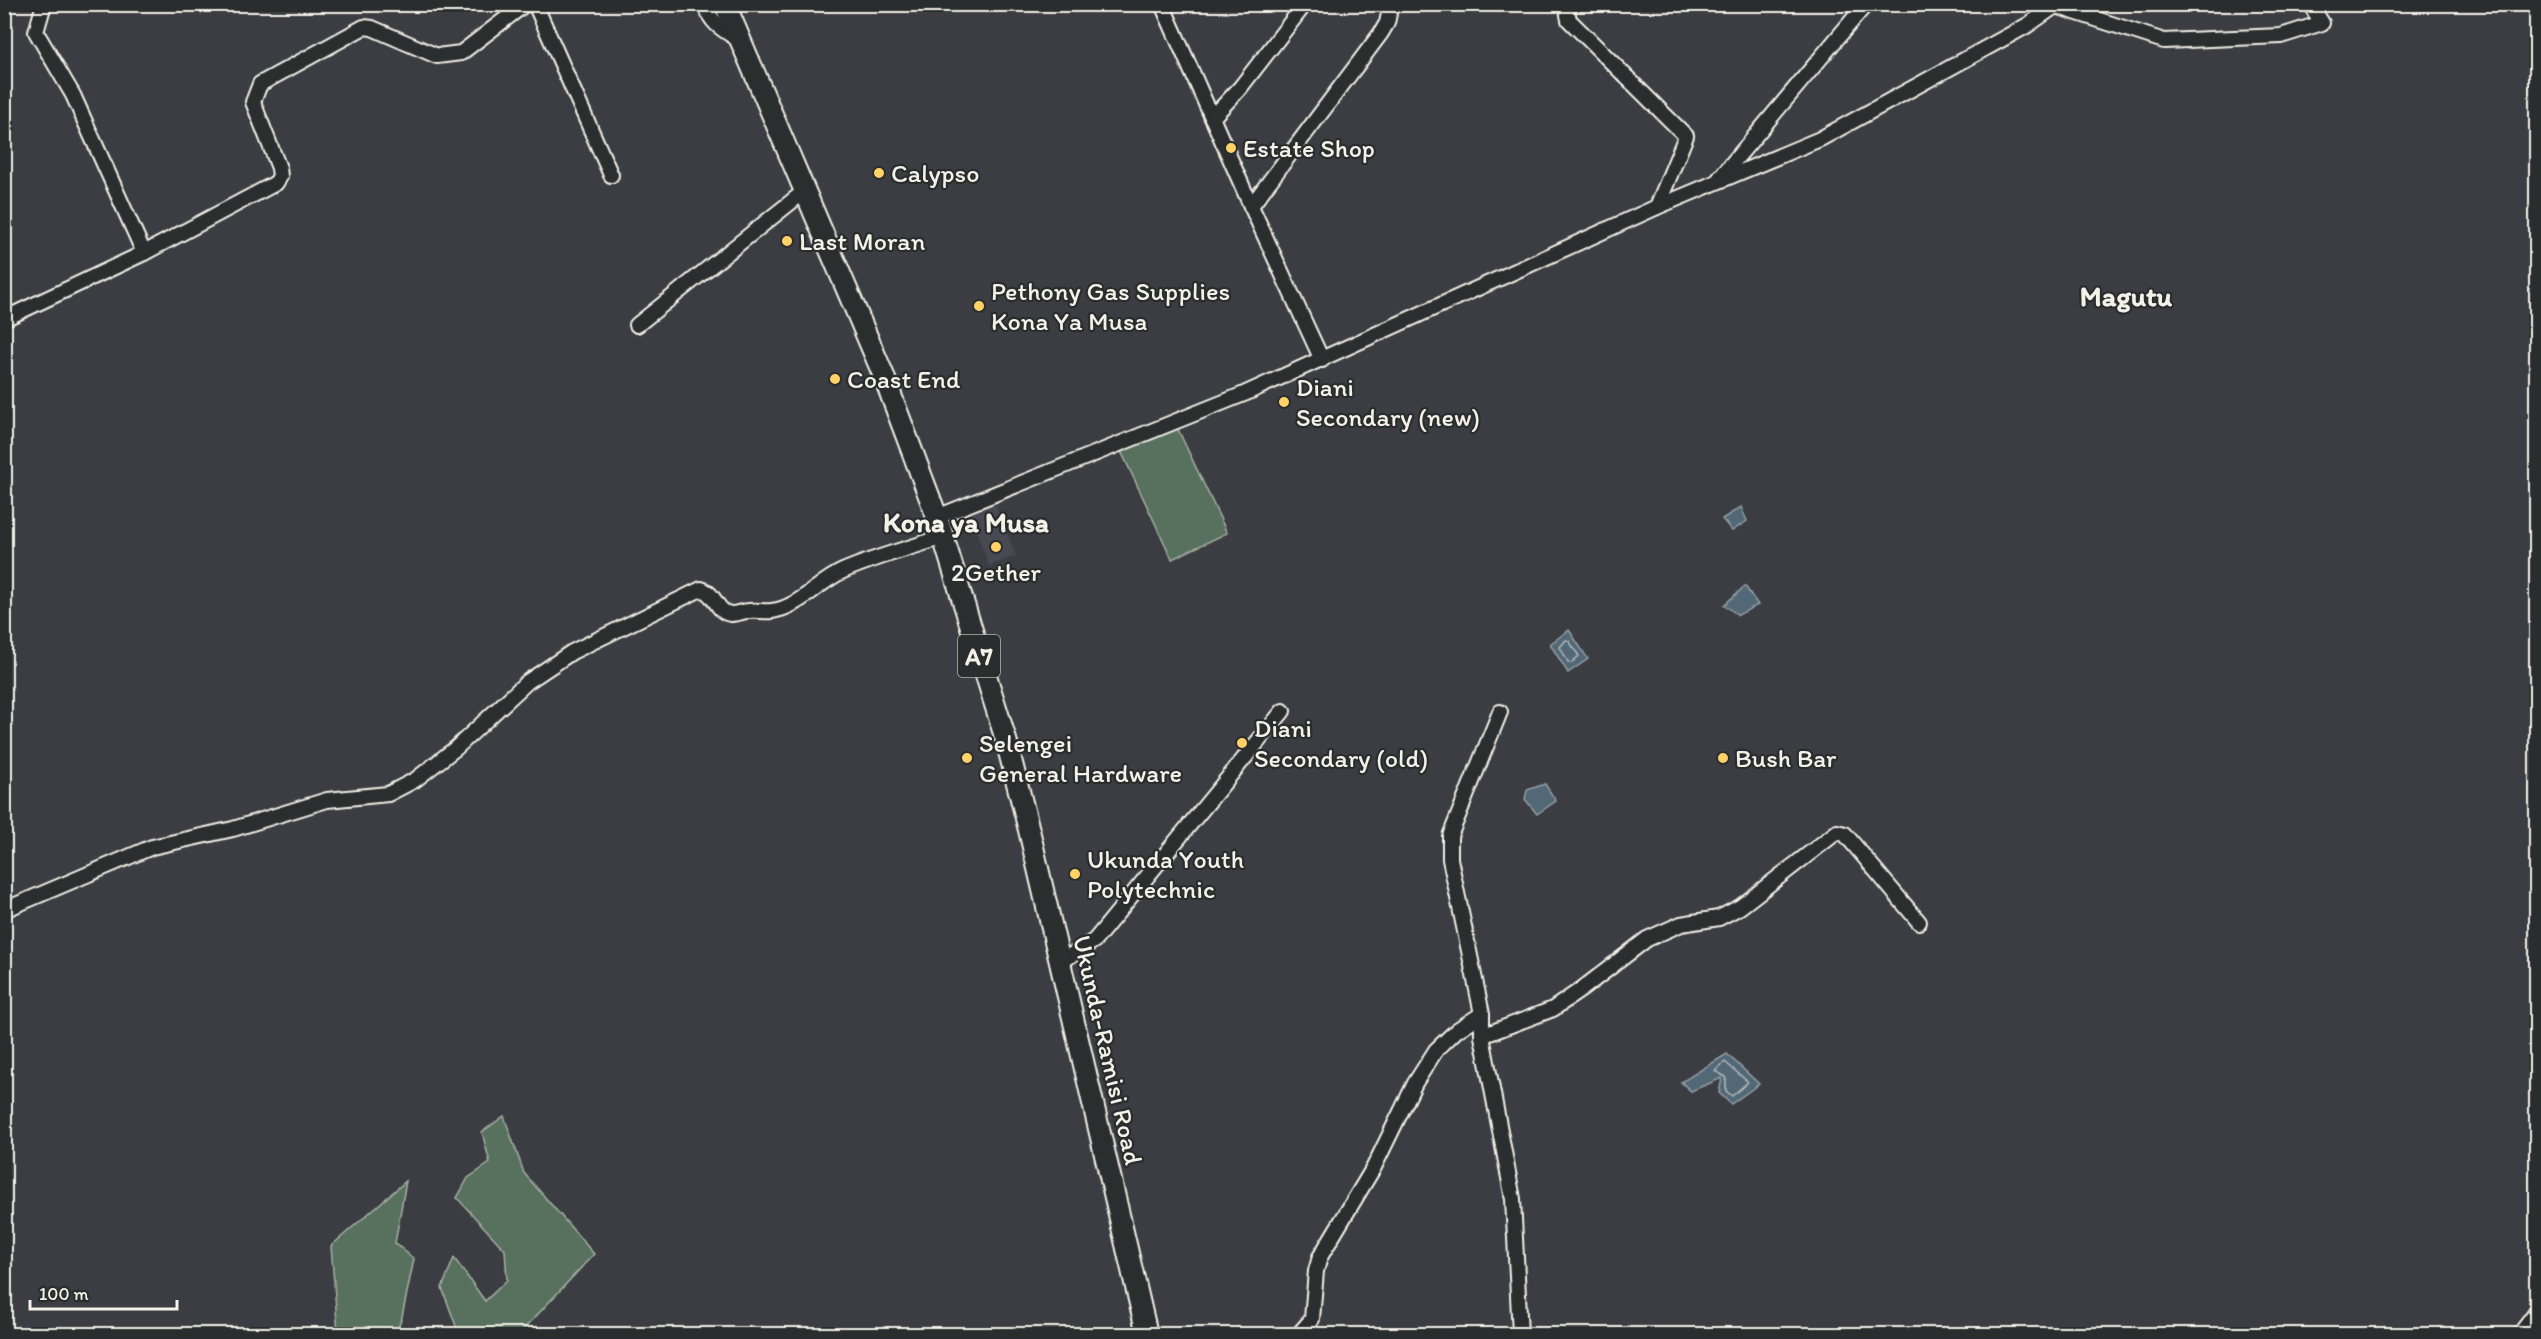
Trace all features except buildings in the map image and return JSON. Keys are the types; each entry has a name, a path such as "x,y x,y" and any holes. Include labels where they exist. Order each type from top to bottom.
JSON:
{"highway":[{"name":"Ukunda-Ramisi Road","path":"725,4 883,374 944,537 1006,740 1147,1335"}],"street":[{"path":"44,4 36,32 73,95 144,253"},
{"path":"4,319 144,253 276,183 280,176 279,168 253,102 260,84 364,27 372,28 437,56 461,53 525,4"},
{"path":"535,4 610,175"},
{"path":"704,4 711,19 718,27 741,41"},
{"path":"1162,4 1322,360"},
{"path":"1212,118 1240,88 1305,4"},
{"path":"1251,206 1382,33 1387,23 1391,4"},
{"path":"1566,4 1569,20 1686,136 1657,207"},
{"path":"1718,181 1866,4"},
{"path":"937,516 1244,394 1657,207 1820,139 2028,25 2057,5 2164,41 2281,36 2322,23 2310,4"},
{"path":"637,325 806,190"},
{"path":"4,910 152,847 232,829 327,800 388,795 415,780 456,748 527,682 572,652 701,589 712,595 720,609 725,612 732,614 745,610 772,611 796,603 831,577 861,563 944,537"},
{"path":"1059,963 1095,940 1283,711"},
{"path":"1500,712 1450,836 1450,859 1482,1014 1482,1036 1513,1199 1520,1335"},
{"path":"1482,1036 1552,1009 1647,939 1681,924 1719,918 1740,907 1837,832 1845,834 1919,922"},
{"path":"1299,1335 1312,1319 1316,1270 1320,1257 1374,1167 1415,1083 1436,1050 1457,1030 1482,1014"},
{"path":"2520,1335 2536,1313"}],"shaded area":[{"path":"994,500 1016,556 989,566 968,510"}],"green space":[{"path":"1175,423 1227,533 1172,559 1120,449"},
{"path":"504,1116 524,1173 594,1254 525,1328 527,1334 459,1334 442,1288 454,1258 485,1301 507,1280 505,1250 457,1198 468,1178 490,1163 482,1132"},
{"path":"406,1181 395,1243 414,1259 402,1317 396,1334 338,1334 331,1246"}],"water":[{"path":"1741,507 1747,521 1732,531 1722,519"},
{"path":"1745,586 1758,605 1738,615 1724,605"},
{"path":"1569,630 1588,659 1568,673 1550,644"},
{"path":"1545,784 1556,801 1537,814 1525,799 1527,790"},
{"path":"1727,1054 1759,1084 1731,1104 1719,1093 1722,1078 1691,1091 1681,1082"}],"place":[{"name":"Estate Shop","path":"1231,148"},
{"name":"Calypso","path":"879,173"},
{"name":"Last Moran","path":"787,241"},
{"name":"Pethony Gas Supplies Kona Ya Musa","path":"979,306"},
{"name":"Coast End","path":"835,379"},
{"name":"Diani Secondary (new)","path":"1284,402"},
{"name":"2Gether","path":"996,547"},
{"name":"Diani Secondary (old)","path":"1242,743"},
{"name":"Selengei General Hardware","path":"967,758"},
{"name":"Bush Bar","path":"1723,758"},
{"name":"Ukunda Youth Polytechnic","path":"1075,874"}],"district":[{"name":"Magutu","path":"2126,296"},
{"name":"Kona ya Musa","path":"966,522"}]}
